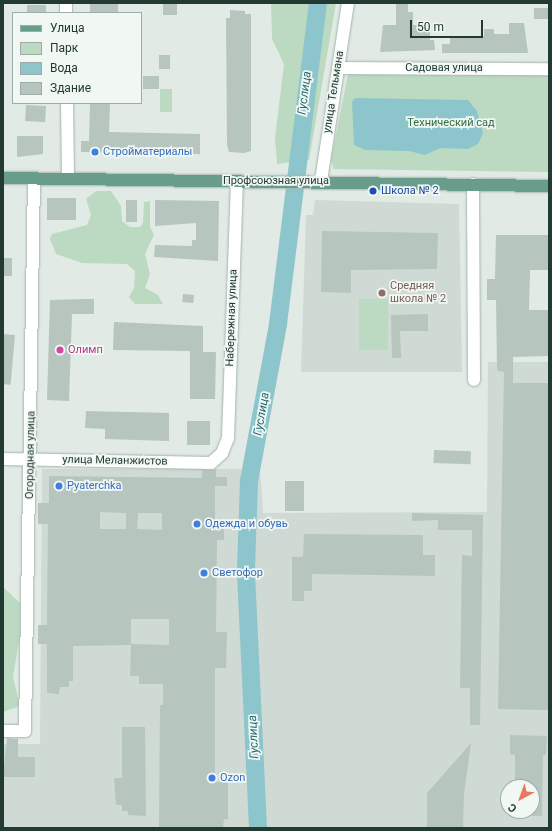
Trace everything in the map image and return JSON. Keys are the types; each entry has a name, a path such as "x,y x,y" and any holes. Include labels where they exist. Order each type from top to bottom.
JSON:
{"main road":[{"name":"Профсоюзная улица","path":"3,178 237,182 281,180 549,186"}],"street":[{"name":"улица Тельмана","path":"321,181 348,3"},
{"name":"Садовая улица","path":"338,68 549,69"},
{"path":"67,104 68,179"},
{"name":"Огородная улица","path":"3,731 25,731 31,460 34,178"},
{"name":"Набережная улица","path":"222,453 228,438 237,182"},
{"path":"473,184 474,380"},
{"name":"улица Меланжистов","path":"3,459 211,463 222,453"}],"shaded area":[{"name":"Средняя школа № 2","path":"315,200 459,204 462,372 301,372 306,215 313,215"},
{"path":"488,362 549,362 549,828 3,828 3,744 40,744 42,469 260,469 263,513 487,512"}],"green space":[{"path":"271,3 336,3 309,160 277,164 275,138 284,64 272,39"},
{"name":"Технический сад","path":"348,74 549,74 549,172 334,169 331,160"},
{"path":"160,89 172,89 172,112 160,112"},
{"path":"96,191 111,191 121,206 122,221 130,227 140,227 143,223 144,202 150,201 150,227 154,235 145,254 150,274 145,288 158,295 163,304 135,304 129,297 134,288 135,271 127,264 82,263 56,254 50,239 52,234 87,225 91,215 86,199"},
{"path":"359,299 388,299 388,350 359,350"},
{"path":"3,587 20,603 20,635 13,677 20,706 3,712"}],"water":[{"path":"355,98 468,100 477,111 483,133 478,144 468,149 440,148 425,155 409,151 365,150 354,145 352,102"}],"building":[{"path":"90,3 118,3 118,12 90,12"},
{"path":"163,3 177,3 177,15 163,15"},
{"path":"396,3 408,3 408,12 413,12 413,25 430,25 430,40 434,40 435,50 380,52 383,25 396,25"},
{"path":"27,5 46,5 46,12 27,12"},
{"path":"534,8 549,8 549,19 534,19"},
{"path":"230,10 245,11 245,14 251,14 251,151 244,153 229,152 227,145 226,18 230,18"},
{"path":"509,23 524,23 528,53 442,53 442,44 450,44 450,36 484,36 484,29 494,29 494,34 509,34"},
{"path":"159,55 170,55 170,69 159,69"},
{"path":"143,76 159,76 159,89 143,89"},
{"path":"90,104 110,104 109,132 200,134 200,154 81,152 81,141 89,141"},
{"path":"26,105 46,106 45,122 25,121"},
{"path":"17,136 43,136 43,154 17,157"},
{"path":"47,198 76,198 76,220 47,220"},
{"path":"126,200 137,200 137,222 126,222"},
{"path":"155,200 219,201 218,261 154,257 155,245 192,246 192,240 196,240 196,223 155,226"},
{"path":"322,231 438,233 437,269 351,270 351,293 321,292"},
{"path":"496,235 549,235 549,270 530,270 529,310 549,310 549,356 513,357 513,383 549,383 549,710 498,709 504,372 498,371 497,368 496,300 487,300 487,279 495,279"},
{"path":"3,258 12,258 12,276 3,276"},
{"path":"183,294 194,295 193,303 182,302"},
{"name":"Олимп","path":"94,299 94,314 72,314 69,401 47,400 50,300"},
{"path":"428,314 428,331 400,331 401,358 392,358 391,315"},
{"path":"114,322 203,326 203,352 216,352 215,399 190,399 190,351 113,350"},
{"path":"3,334 15,335 11,385 3,384"},
{"path":"86,411 169,413 169,441 105,439 105,429 85,428"},
{"path":"187,421 210,421 210,445 187,445"},
{"path":"434,450 471,451 471,464 434,463"},
{"path":"202,470 216,470 216,477 227,477 227,486 215,486 215,523 224,523 224,540 217,540 216,632 227,632 226,668 215,668 215,782 228,782 228,819 224,819 223,828 159,828 160,705 163,705 163,684 139,684 139,676 130,676 131,645 73,646 73,681 69,681 69,687 60,687 59,694 47,693 47,644 38,644 38,625 47,625 48,524 38,524 38,503 49,503 49,476 202,478","holes":["100,512 126,513 126,529 100,529","138,513 162,513 162,530 137,529","131,619 169,619 169,645 131,644"]},
{"path":"285,481 304,481 304,511 285,511"},
{"path":"412,513 483,515 480,725 470,725 470,688 460,688 462,555 472,556 472,530 438,530 438,520 412,521"},
{"path":"304,534 423,535 423,555 435,555 435,576 312,574 312,591 304,591 304,601 292,601 292,557 303,557"},
{"path":"122,727 145,727 146,816 128,815 128,811 122,811 122,805 116,805 114,778 122,778"},
{"path":"510,735 547,736 546,755 543,755 542,816 540,816 540,779 515,779 515,755 510,754"},
{"path":"7,738 18,739 18,757 35,757 35,777 3,777"},
{"path":"471,743 464,794 463,828 427,828 427,793"}],"waterway":[{"name":"Гуслица","path":"258,828 246,570 249,481 278,324 318,3"}],"place":[{"name":"Стройматериалы","path":"95,152"},
{"name":"Школа № 2","path":"373,191"},
{"name":"Средняя школа № 2","path":"382,293"},
{"name":"Олимп","path":"60,350"},
{"name":"Pyaterchka","path":"59,486"},
{"name":"Одежда и обувь","path":"197,524"},
{"name":"Светофор","path":"204,573"},
{"name":"Ozon","path":"212,778"}]}
